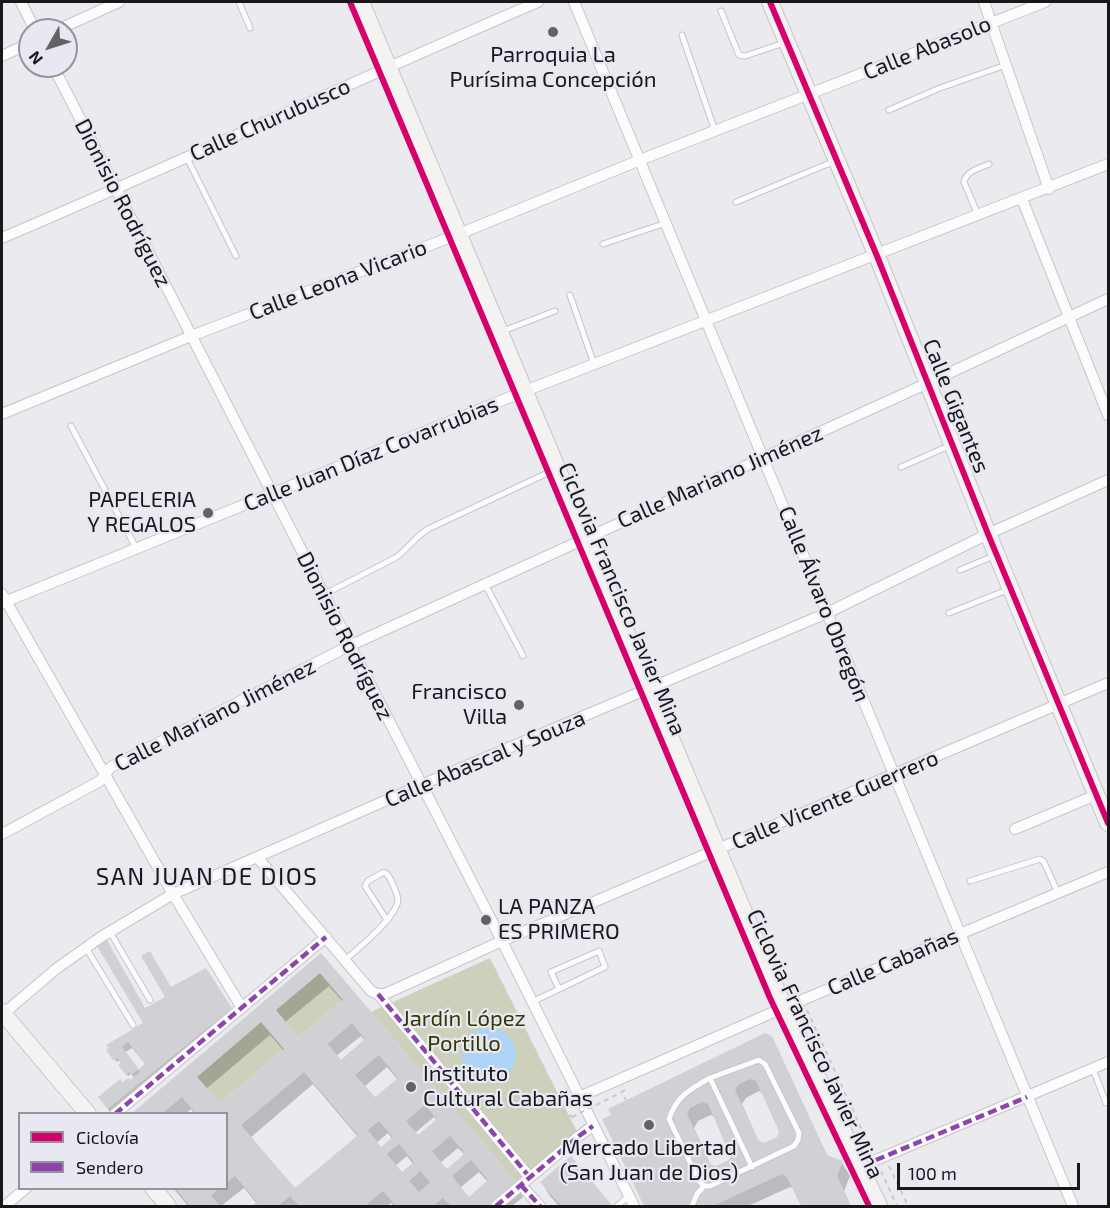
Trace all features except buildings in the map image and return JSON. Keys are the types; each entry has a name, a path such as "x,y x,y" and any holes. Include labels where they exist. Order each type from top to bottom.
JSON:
{"main road":[{"path":"361,2 784,1007 879,1206"},
{"name":"Calle Gigantes","path":"770,2 877,256 988,534 1108,823"},
{"path":"2,1014 87,1112"},
{"path":"155,1190 168,1206"}],"street":[{"path":"21,2 29,18"},
{"path":"78,21 119,2"},
{"name":"Calle Churubusco","path":"2,238 116,190 388,66 538,2"},
{"name":"Calle Álvaro Obregón","path":"574,2 1073,1206"},
{"path":"984,2 1049,189"},
{"name":"Calle Abasolo","path":"808,95 1045,2"},
{"path":"2,56 18,49"},
{"name":"Dionisio Rodríguez","path":"59,78 502,941 631,1201"},
{"name":"Calle Leona Vicario","path":"2,414 191,336 459,234 808,95"},
{"name":"Calle Juan Díaz Covarrubias","path":"3,599 1108,164"},
{"path":"1022,199 1108,415"},
{"name":"Calle Mariano Jiménez","path":"2,834 98,782 111,767 350,646 1108,299"},
{"name":"Calle Abascal y Souza","path":"2,1014 56,969 110,931 173,894 421,785 827,613 988,534 1108,480"},
{"path":"3,599 173,894 242,1008"},
{"name":"Calle Vicente Guerrero","path":"378,994 385,994 502,941 1108,683"},
{"path":"1015,830 1096,795"},
{"path":"258,857 371,991 378,994 531,1174"},
{"name":"Calle Cabañas","path":"579,1096 784,1007 1108,872"},
{"path":"116,1112 326,937"},
{"path":"880,1158 1108,1062"},
{"path":"496,1206 531,1174 593,1126"},
{"path":"521,1185 540,1206"},
{"path":"5,1206 24,1190"}],"lane":[{"path":"239,2 250,27"},
{"path":"721,11 739,55 745,56 787,42"},
{"path":"682,35 715,131"},
{"path":"889,110 940,88 1006,65"},
{"path":"187,158 236,256"},
{"path":"736,202 836,161"},
{"path":"978,216 964,182 965,177 968,173 989,164"},
{"path":"603,244 666,223"},
{"path":"570,295 594,365"},
{"path":"500,332 555,311"},
{"path":"71,426 136,548"},
{"path":"901,467 952,445"},
{"path":"323,595 395,558 428,529 557,468"},
{"path":"960,570 997,554"},
{"path":"485,584 524,656"},
{"path":"949,613 1012,588"},
{"path":"970,881 1040,859 1044,862 1058,893"},
{"path":"345,960 387,920 398,899 389,875 384,872 368,881 365,886 387,920"},
{"path":"110,931 150,1000"},
{"path":"86,948 133,1025"},
{"path":"532,1002 605,967 599,951 551,972 559,989"},
{"path":"759,1060 765,1064 799,1134 794,1146 752,1167 710,1186 704,1186 699,1181 669,1119 677,1101 686,1091 710,1078 759,1060"},
{"path":"1093,1069 1106,1103"},
{"path":"710,1078 752,1167"},
{"path":"619,1177 629,1184 639,1206"},
{"path":"692,1206 697,1194 704,1186"},
{"path":"617,1206 631,1201"}],"path":[{"path":"802,1000 880,1158 908,1206"},
{"path":"558,1134 572,1117 622,1092 626,1100"},
{"path":"546,1101 572,1117"},
{"path":"880,1158 897,1206"}],"green space":[{"name":"Jardín López Portillo","path":"490,958 577,1132 517,1183 371,1012"},
{"path":"320,973 343,1000 298,1037 276,1010"},
{"path":"261,1022 284,1049 220,1103 197,1077"}],"water":[{"path":"484,1028 494,1028 504,1032 512,1040 516,1055 512,1070 504,1078 494,1082 484,1082 474,1078 466,1070 462,1060 462,1050 466,1040 474,1032"}],"marked path":[{"path":"117,1112 326,937"},
{"path":"378,994 527,1174"},
{"path":"876,1160 1027,1097"},
{"path":"496,1206 593,1126"},
{"path":"521,1185 540,1206"}],"cycle path":[{"name":"Ciclovia Francisco Javier Mina","path":"350,2 770,998 869,1206"},
{"path":"770,2 877,256 988,534 1108,823"}],"place":[{"name":"Parroquia La Purísima Concepción","path":"553,32"},
{"name":"PAPELERIA Y REGALOS","path":"208,513"},
{"name":"Francisco Villa","path":"519,705"},
{"name":"LA PANZA ES PRIMERO","path":"486,920"},
{"name":"Instituto Cultural Cabañas","path":"411,1087"},
{"name":"Mercado Libertad (San Juan de Dios)","path":"649,1125"}],"district":[{"name":"SAN JUAN DE DIOS","path":"207,877"}]}
